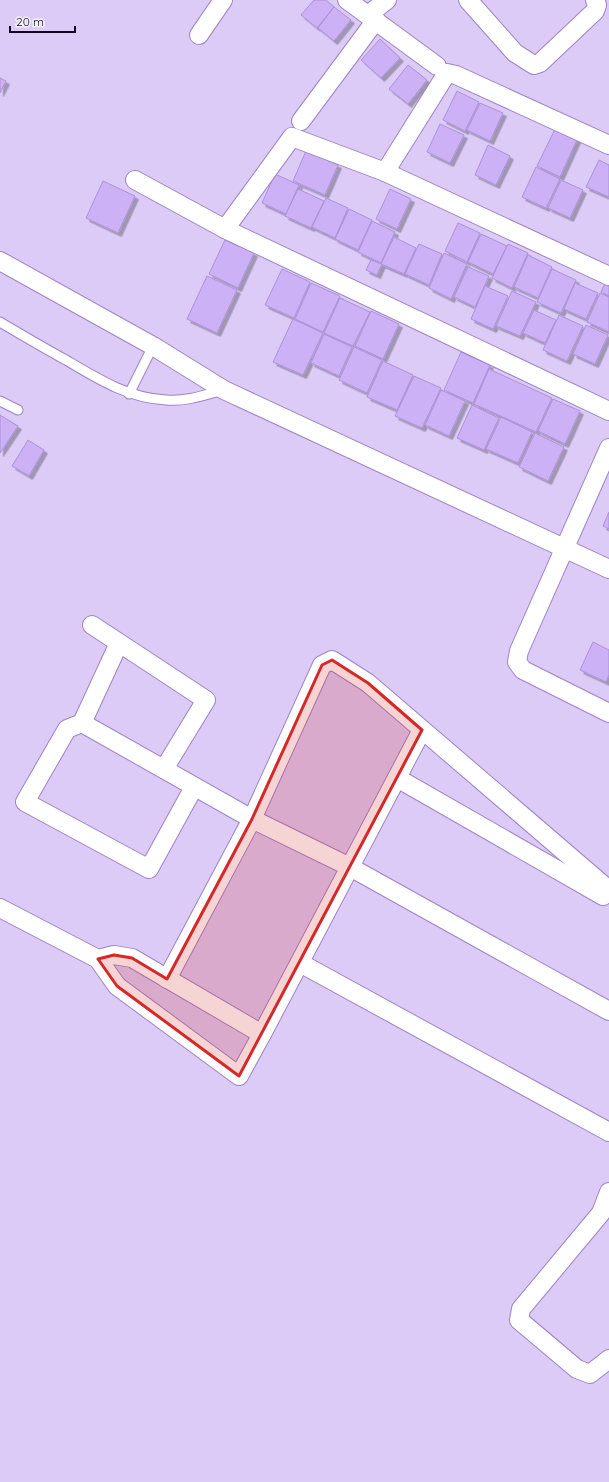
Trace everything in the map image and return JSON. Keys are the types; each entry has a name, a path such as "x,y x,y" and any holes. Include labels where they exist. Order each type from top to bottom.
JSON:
{"street":[{"path":"200,35 223,0"},
{"path":"347,0 437,66"},
{"path":"301,121 372,17 387,0"},
{"path":"468,0 516,53 534,65 540,63 595,11 597,4 595,0"},
{"path":"385,172 447,73 456,75 608,143"},
{"path":"225,229 292,137 385,172 609,276"},
{"path":"135,180 225,229 609,411"},
{"path":"0,262 153,346 224,390 609,569"},
{"path":"609,448 564,547 519,651 516,662 523,670 609,714"},
{"path":"92,625 206,700 164,769"},
{"path":"119,643 82,722 66,729 26,802 149,869 194,787"},
{"path":"167,979 252,820 322,665 332,660 368,683 609,890"},
{"path":"82,722 252,820 350,867 609,1011"},
{"path":"0,908 98,958 117,986 239,1076 422,730"},
{"path":"397,778 609,899"},
{"path":"98,958 114,956 132,958 262,1034"},
{"path":"300,963 609,1132"},
{"path":"609,1192 605,1218 522,1309 519,1320 577,1369 590,1374 609,1359"}],"lane":[{"path":"0,322 104,383 129,394 168,401 195,398 224,390"},
{"path":"129,394 153,346"},
{"path":"0,401 18,410"}],"highlighted area":[{"path":"332,660 368,683 422,730 239,1076 117,986 98,959 114,955 132,958 167,979 252,819 322,665"}],"building":[{"path":"314,0 326,0 334,7 317,28 301,15"},
{"path":"334,7 351,20 334,41 318,28"},
{"path":"380,39 400,58 381,78 361,60"},
{"path":"408,65 427,80 408,104 389,89"},
{"path":"0,78 6,81 0,93"},
{"path":"457,91 479,102 465,131 443,120"},
{"path":"480,103 503,113 490,141 467,130"},
{"path":"558,123 580,133 560,177 537,166"},
{"path":"440,124 464,135 450,163 427,152"},
{"path":"488,145 510,156 496,185 475,175"},
{"path":"306,151 338,165 325,195 293,181"},
{"path":"599,160 609,165 609,197 586,187"},
{"path":"536,167 560,179 546,208 522,197"},
{"path":"275,174 299,185 286,214 262,203"},
{"path":"561,180 583,190 570,218 548,208"},
{"path":"103,181 135,196 118,233 86,218"},
{"path":"298,189 324,201 311,228 285,216"},
{"path":"390,189 411,199 397,229 376,219"},
{"path":"326,198 348,208 335,238 312,227"},
{"path":"349,209 372,220 358,250 335,239"},
{"path":"372,221 395,232 381,263 358,252"},
{"path":"458,223 480,233 467,262 445,251"},
{"path":"481,234 507,246 493,274 468,262"},
{"path":"394,237 416,248 404,274 381,264"},
{"path":"225,240 254,253 238,288 209,274"},
{"path":"419,244 442,254 429,285 405,274"},
{"path":"508,244 528,253 512,288 492,278"},
{"path":"444,253 467,264 451,299 429,288"},
{"path":"528,255 552,267 538,298 514,287"},
{"path":"371,260 382,264 377,275 366,270"},
{"path":"468,267 489,276 475,307 454,297"},
{"path":"282,269 310,282 294,318 265,305"},
{"path":"552,269 576,280 561,313 537,302"},
{"path":"207,276 237,290 217,333 187,319"},
{"path":"608,277 609,278 609,296 601,292"},
{"path":"311,283 340,296 323,332 295,319"},
{"path":"575,283 598,293 586,319 564,309"},
{"path":"485,286 508,296 493,329 471,319"},
{"path":"512,291 536,302 520,336 496,326"},
{"path":"600,293 609,297 609,332 587,322"},
{"path":"340,298 370,312 353,346 324,333"},
{"path":"534,310 556,320 545,343 523,333"},
{"path":"371,311 399,324 383,359 355,346"},
{"path":"559,315 583,326 567,361 543,350"},
{"path":"293,319 323,333 303,375 273,362"},
{"path":"586,325 608,335 595,364 573,354"},
{"path":"324,334 352,347 339,376 311,363"},
{"path":"354,347 382,360 367,393 339,380"},
{"path":"461,352 490,365 473,403 444,390"},
{"path":"383,361 413,375 397,410 367,397"},
{"path":"489,369 552,398 536,432 474,404"},
{"path":"414,376 441,388 422,428 395,416"},
{"path":"441,390 465,401 449,436 425,425"},
{"path":"553,399 580,411 565,444 538,431"},
{"path":"472,405 499,418 484,450 457,438"},
{"path":"0,415 18,426 0,453"},
{"path":"501,417 532,432 518,463 486,449"},
{"path":"535,433 564,447 548,481 519,467"},
{"path":"28,440 44,450 29,476 12,466"},
{"path":"609,512 609,529 603,526"},
{"path":"593,642 609,650 609,675 606,682 580,670"}]}
